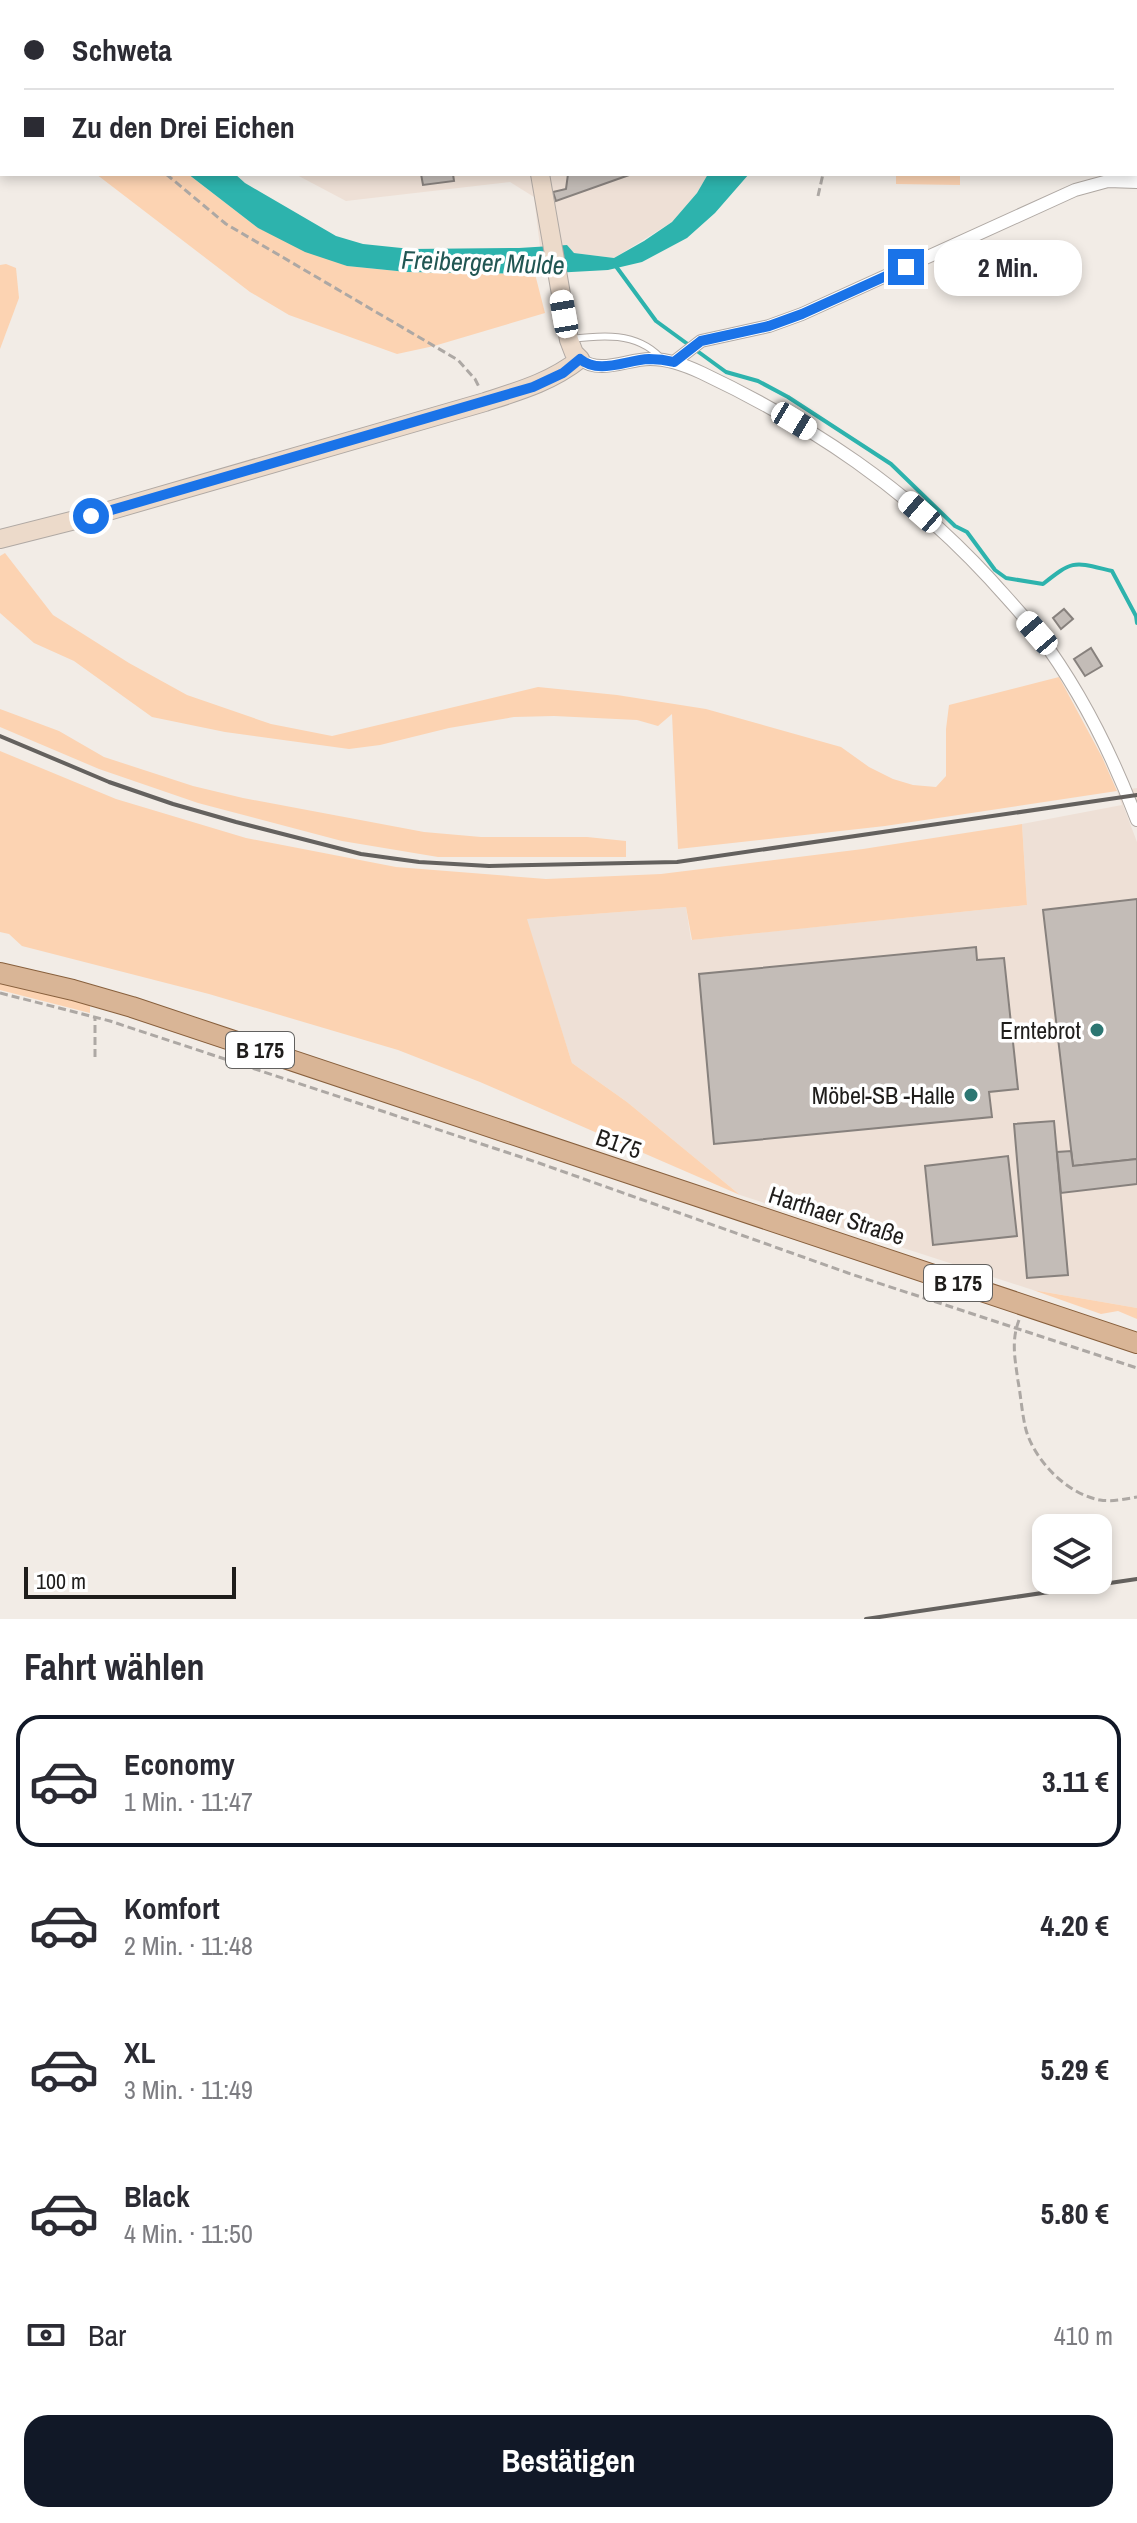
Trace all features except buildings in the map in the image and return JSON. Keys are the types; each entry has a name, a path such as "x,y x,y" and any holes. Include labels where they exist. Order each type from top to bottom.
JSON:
{"main road":[{"name":"B 175","path":"0,973 98,1007"},
{"name":"B175","path":"98,1007 517,1136 703,1198"},
{"name":"Harthaer Straße","path":"703,1198 1137,1343"}],"street":[{"path":"540,176 564,316 574,353 587,365 596,367 647,359 669,361 738,389 839,448 885,481 938,527 1037,633 1095,724 1137,820"},
{"path":"669,361 701,341 769,326 802,314 1075,190 1108,181 1137,182"},
{"path":"0,539 91,516 485,402 543,383 563,373 580,359"}],"lane":[{"path":"569,340 599,335 632,339 669,361"}],"path":[{"path":"168,176 226,224 458,360 475,379 485,402"},
{"path":"818,196 823,176"},
{"path":"0,993 98,1007 848,1273 1137,1368"},
{"path":"95,1057 98,1007"},
{"path":"1016,1327 1013,1341 1024,1421 1045,1466 1085,1495 1100,1500 1137,1497"}],"shaded area":[{"path":"99,176 191,176 258,228 347,266 407,272 535,274 545,313 397,354 289,315 250,292"},
{"path":"299,176 707,176 697,193 672,222 614,258 574,253 567,245 540,247 534,197 510,182 346,201"},
{"path":"896,176 960,176 960,185 896,184"},
{"path":"0,265 16,268 19,298 0,349"},
{"path":"5,553 53,615 187,695 271,724 332,736 538,687 706,709 841,747 893,779 936,787 946,776 949,705 1059,677 1117,791 885,826 678,849 672,714 658,726 637,720 514,717 349,749 225,732 152,717 74,661 34,643 0,613 0,556"},
{"path":"0,709 59,731 104,757 193,786 243,798 424,832 481,837 587,837 626,841 626,857 438,857 342,841 198,803 99,769 0,727"},
{"path":"0,751 116,799 246,838 396,867 546,879 661,874 863,849 1022,824 1027,905 692,940 686,907 527,919 572,1063 627,1102 740,1195 480,1082 398,1050 209,994 22,946 9,934 0,932"},
{"path":"1137,788 1137,802 1123,805 1137,842 1137,1308 1033,1290 740,1195 627,1102 572,1063 526,919 686,907 691,940 1027,905 1022,824 1122,805 1117,791"},
{"path":"0,983 90,1005 90,1013 0,990"},
{"path":"1033,1290 1137,1308 1137,1319 1118,1311 1101,1314"}],"water":[{"name":"Freiberger Mulde","path":"191,176 237,176 336,236 363,244 411,249 567,245 574,253 614,258 672,222 697,193 707,176 747,176 715,213 687,238 642,262 608,270 535,274 407,272 347,266 305,252 258,228"}],"waterway":[{"path":"615,265 656,321 726,372 758,381 788,397 891,464 955,526 967,532 995,570 1006,578 1043,584 1075,565 1112,571 1137,623"}],"railway":[{"path":"0,736 109,782 236,822 361,854 419,862 489,866 677,862 1137,795"},
{"path":"866,1619 1137,1579"}],"place":[{"name":"Erntebrot","path":"1097,1030"},
{"name":"Möbel-SB -Halle","path":"971,1095"}],"route":[{"path":"91,516 533,387 563,373 580,359 596,367 647,359 674,362 701,341 769,326 906,267"}]}
